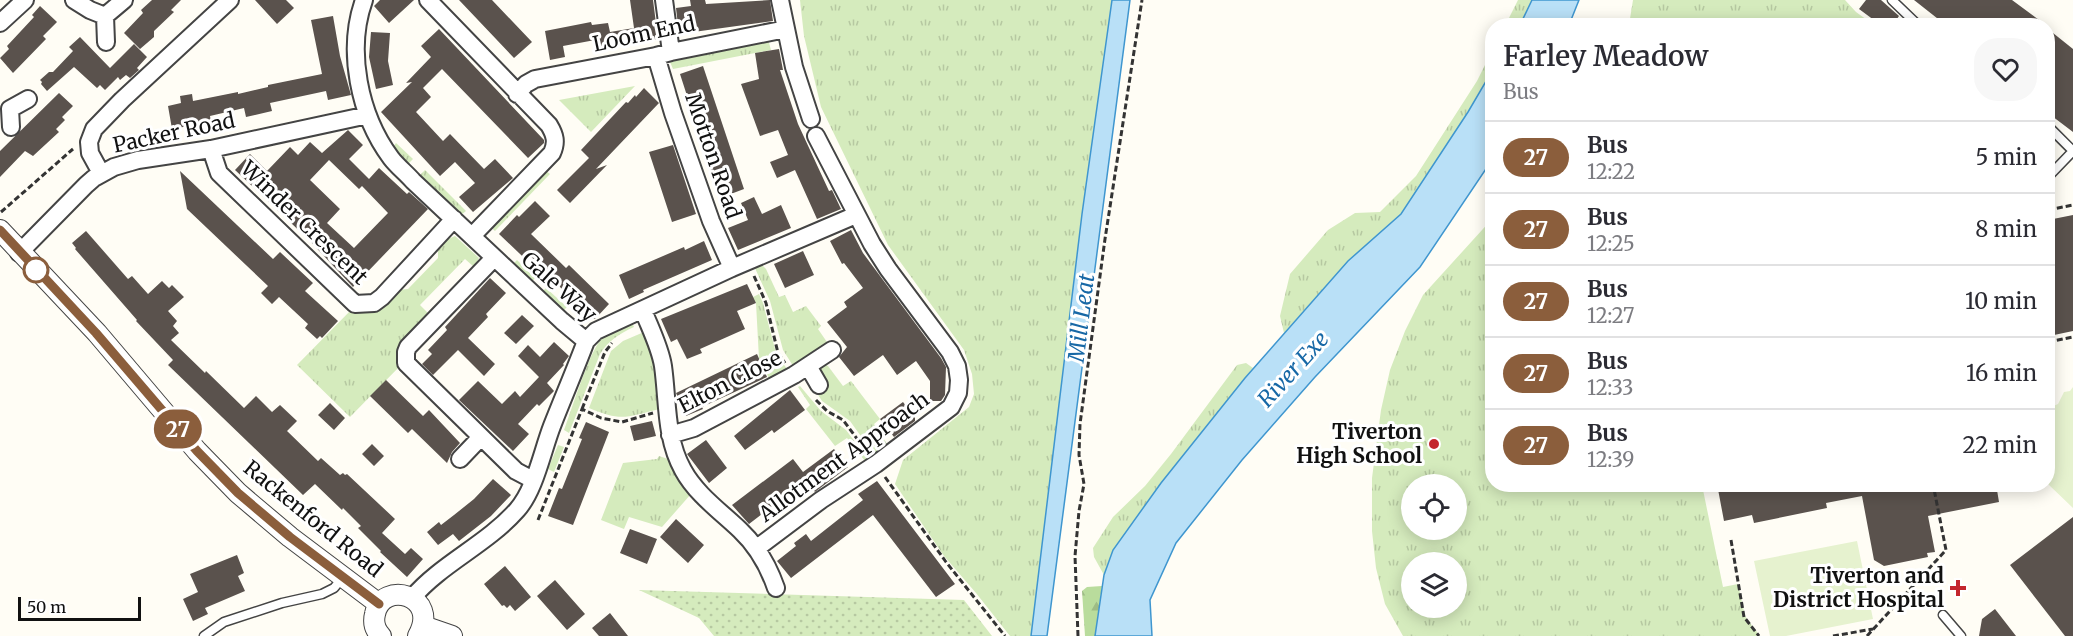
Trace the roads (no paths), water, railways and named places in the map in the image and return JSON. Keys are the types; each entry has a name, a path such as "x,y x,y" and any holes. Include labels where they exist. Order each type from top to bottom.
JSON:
{"street":[{"path":"0,23 26,0"},
{"path":"74,0 105,16"},
{"path":"105,16 123,0"},
{"path":"101,173 90,153 89,142 94,129 230,0"},
{"name":"Gale Way","path":"364,0 357,28 356,56 368,115 379,140 392,159 494,258 586,342 552,425 533,480 519,509 477,547 435,575 412,598"},
{"path":"428,0 549,125 554,134 555,145 552,153 472,236"},
{"name":"Motton Road","path":"664,0 664,54 670,102 711,221 732,268"},
{"path":"780,0 794,67 811,119"},
{"path":"105,16 106,42"},
{"name":"Loom End","path":"517,94 535,78 786,29"},
{"path":"11,127 5,104 28,99"},
{"name":"Packer Road","path":"19,253 86,185 101,173 114,167 138,160 210,149 368,115"},
{"name":"Allotment Approach","path":"757,548 821,500 876,464 951,406 958,393 957,366 950,352 888,269 856,214 816,136"},
{"name":"Winder Crescent","path":"210,149 219,173 355,304 374,303 382,297 454,219"},
{"path":"586,342 596,331 856,214"},
{"name":"Rackenford Road","path":"0,230 96,333 197,451 238,493 290,537 379,604"},
{"path":"494,258 412,342 406,352 406,363 516,471 533,480"},
{"path":"643,310 662,363 670,435 683,470 704,498 757,548 776,588"},
{"name":"Elton Close","path":"670,435 694,428 794,375 832,350"},
{"name":"Elton Close","path":"808,366 819,385"},
{"path":"460,459 481,437"},
{"path":"381,636 374,622 375,612 379,604 388,596 397,594 412,598 420,605 423,612 421,631 452,636"}],"lane":[{"path":"1892,0 1905,18"},
{"path":"2055,133 2073,151 2055,170"},
{"path":"204,636 224,622 282,603 322,594 334,588 344,576"},
{"path":"1943,615 1961,636"}],"water":[{"name":"Mill Leat","path":"1112,0 1130,0 1047,636 1031,636 1082,214"},
{"path":"1532,0 1579,0 1572,18 1523,18"},
{"name":"River Exe","path":"1485,83 1485,170 1420,267 1315,377 1242,460 1176,543 1150,600 1152,636 1095,636 1104,575 1113,550 1161,483 1245,378 1348,261 1401,214"}],"place":[{"name":"Tiverton High School","path":"1434,444"},
{"name":"Tiverton and District Hospital","path":"1958,588"}]}
